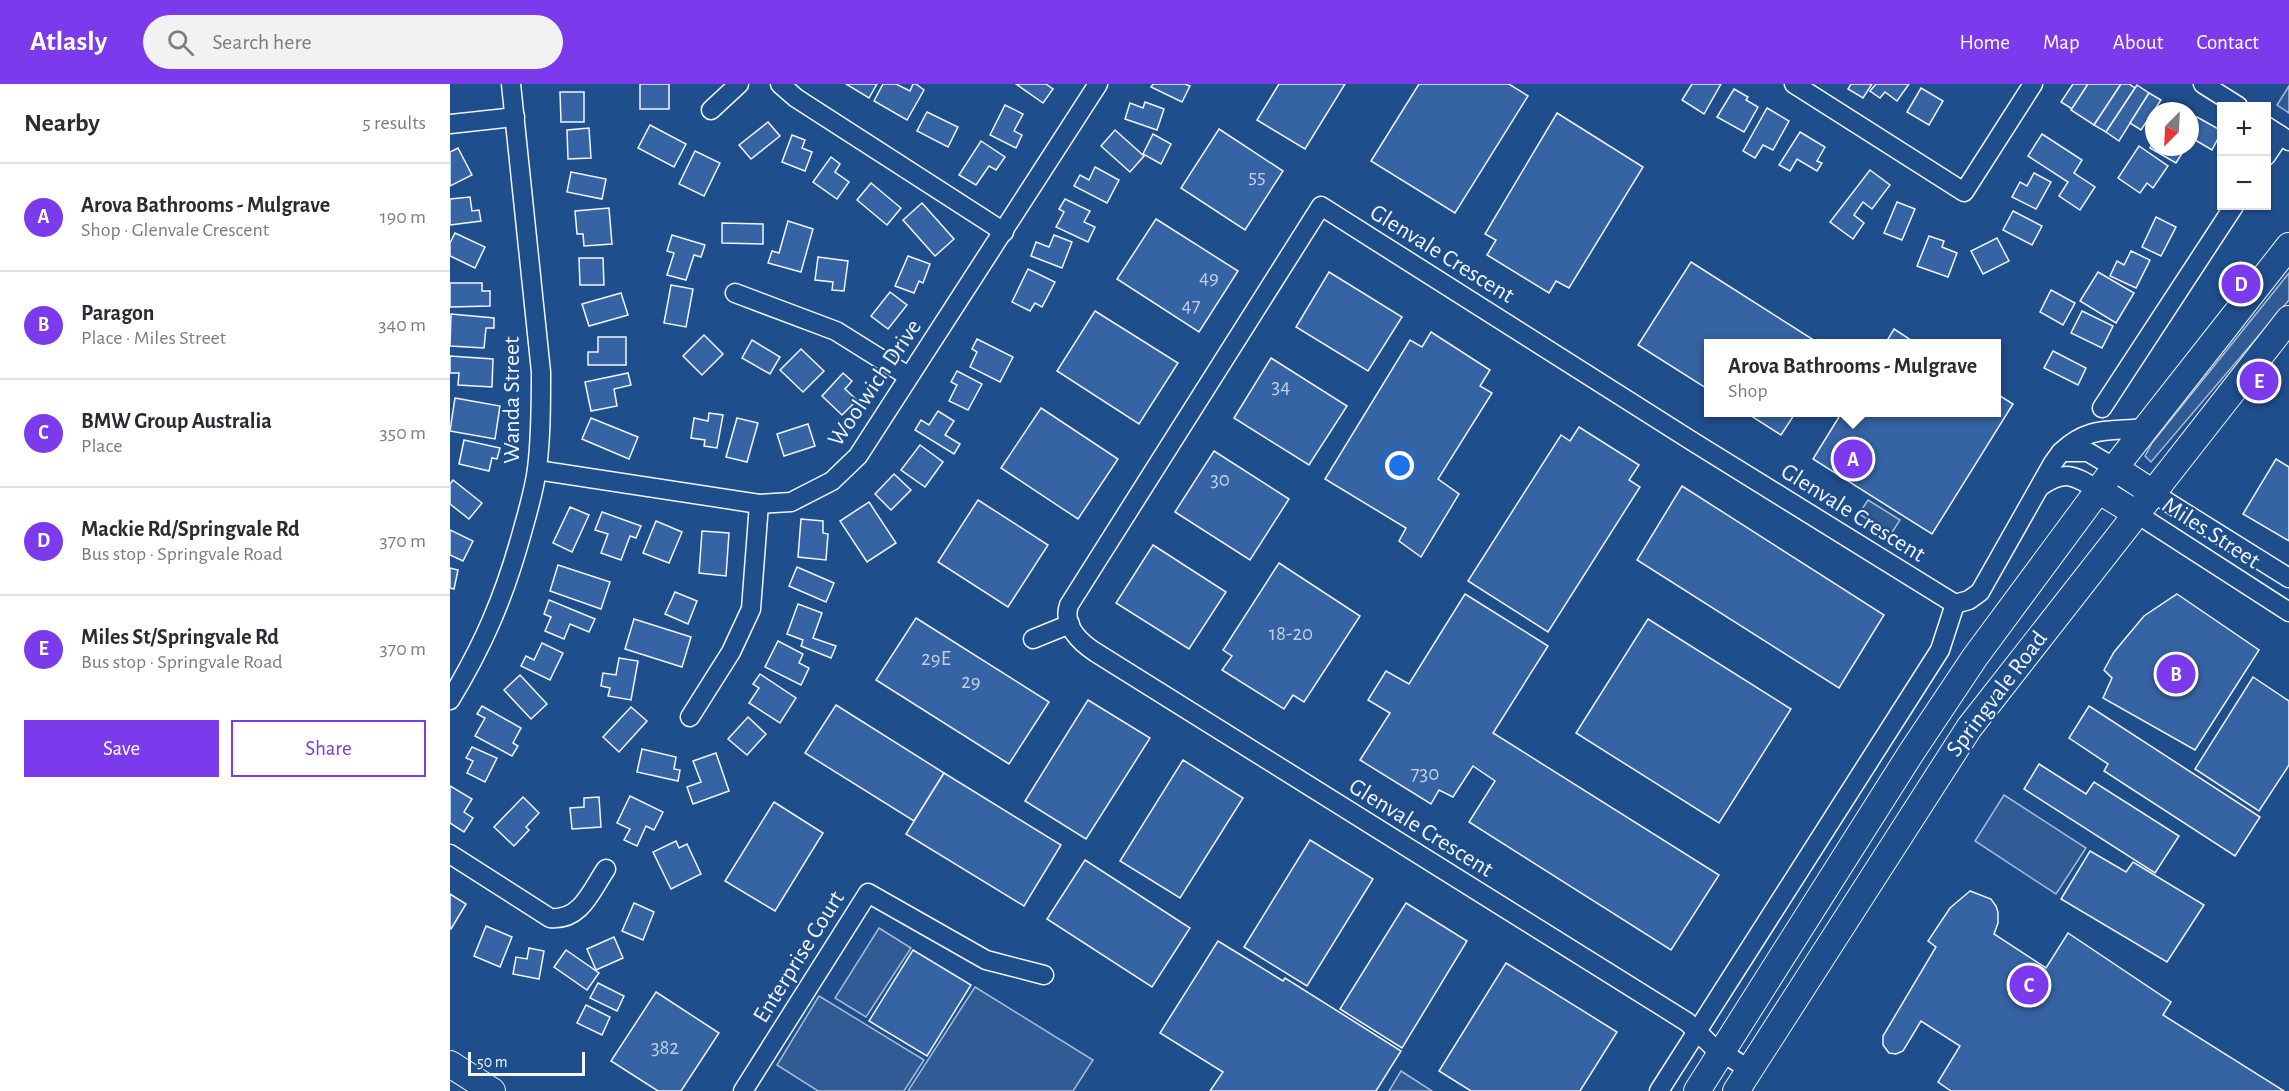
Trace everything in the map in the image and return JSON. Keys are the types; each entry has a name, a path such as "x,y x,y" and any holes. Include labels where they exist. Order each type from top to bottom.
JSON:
{"highway":[{"name":"Springvale Road","path":"1697,1091 1953,689 2098,490 2289,246"},
{"name":"Springvale Road","path":"1736,1091 1969,728 2289,319"},
{"path":"2115,468 2153,493"},
{"path":"2098,490 2137,514"},
{"path":"450,1064 492,1091"}],"street":[{"name":"Wanda Street","path":"450,700 486,636 504,594 528,511 537,470 541,418 541,372 511,84"},
{"path":"711,111 739,84"},
{"path":"780,84 796,98 1004,232"},
{"name":"Woolwich Drive","path":"537,470 759,504 791,502 832,481 858,456 1098,84"},
{"path":"1794,84 1964,192 2032,84"},
{"path":"2203,84 2232,102"},
{"path":"450,124 515,117"},
{"name":"Glenvale Crescent","path":"1750,1070 1721,1052 1687,1022 1095,652 1078,639 1070,624 1067,611 1072,599 1322,206 1695,443 1955,603"},
{"path":"2102,408 2231,210"},
{"path":"735,293 836,331 908,376"},
{"path":"1659,1091 1940,650 1955,603 1969,600 1980,592 2061,452 2077,438 2088,433 2146,428"},
{"path":"2061,452 2088,452 2115,468"},
{"path":"2041,486 2059,476 2071,476 2098,490"},
{"name":"Miles Street","path":"2153,493 2289,578"},
{"path":"690,717 731,652 751,609 759,504"},
{"name":"Miles Street","path":"2137,514 2289,612"},
{"path":"2235,577 2250,554"},
{"path":"1033,639 1070,624"},
{"path":"450,854 550,918 562,919 578,911 606,869"},
{"name":"Enterprise Court","path":"743,1091 868,893 986,960 1044,975"}],"shaded area":[{"path":"2289,86 2289,113 2277,105"},
{"path":"2289,273 2289,300 2151,462 2145,456 2152,443"},
{"path":"1868,500 1900,520 1891,534 1859,514"},
{"path":"2004,795 2086,848 2056,894 1975,841"},
{"path":"879,928 911,948 866,1017 835,998"},
{"path":"975,987 1093,1060 1073,1091 908,1091"},
{"path":"819,996 924,1060 904,1091 818,1091 777,1065"},
{"path":"1401,1071 1432,1091 1389,1091"}],"building":[{"path":"640,84 669,84 669,109 640,109"},
{"path":"846,84 877,84 869,98"},
{"path":"883,84 896,84 910,91 913,84 916,84 924,90 907,120 874,101"},
{"path":"1016,84 1046,84 1053,89 1043,103"},
{"path":"1153,84 1190,86 1182,102 1151,87"},
{"path":"1279,84 1345,84 1305,149 1257,120"},
{"path":"1419,84 1509,84 1528,96 1455,213 1371,161"},
{"path":"1692,84 1721,84 1704,114 1682,100"},
{"path":"1851,84 1872,84 1863,98 1848,89"},
{"path":"1876,84 1909,84 1897,101 1885,92 1880,98 1870,91"},
{"path":"2073,84 2088,84 2072,109 2061,102"},
{"path":"2088,84 2121,84 2094,125 2071,110"},
{"path":"2121,84 2129,84 2135,88 2106,132 2094,125"},
{"path":"2137,85 2149,93 2119,141 2106,132"},
{"path":"1921,88 1943,101 1929,125 1907,112"},
{"path":"1734,89 1748,97 1746,100 1758,107 1744,132 1717,117"},
{"path":"560,92 584,92 584,122 561,122"},
{"path":"2149,93 2161,100 2160,102 2145,102 2145,124 2141,130 2130,123"},
{"path":"1145,102 1164,109 1157,130 1125,119 1130,103 1143,108"},
{"path":"1005,105 1023,114 1014,131 1022,135 1016,148 990,135"},
{"path":"1767,108 1789,121 1773,150 1763,145 1755,158 1743,151"},
{"path":"927,112 958,127 948,147 917,131"},
{"path":"1557,113 1643,167 1569,288 1556,281 1549,293 1487,255 1496,240 1485,234"},
{"path":"2199,118 2217,128 2217,140 2212,150 2199,142"},
{"path":"768,122 780,136 751,159 739,145"},
{"path":"650,125 686,144 674,167 638,148"},
{"path":"589,128 591,158 568,159 567,130"},
{"path":"1219,129 1283,171 1245,230 1181,188"},
{"path":"1115,130 1144,156 1130,172 1101,146"},
{"path":"1800,132 1825,147 1817,161 1822,163 1817,171 1797,159 1790,171 1779,165"},
{"path":"1153,134 1171,144 1161,164 1143,154"},
{"path":"2042,134 2082,160 2074,173 2095,187 2080,210 2059,196 2068,182 2028,156"},
{"path":"792,135 805,140 802,148 812,152 805,171 782,162"},
{"path":"981,141 1005,157 996,170 989,166 976,185 959,175"},
{"path":"2139,146 2145,150 2145,156 2154,156 2168,166 2153,188 2147,183 2140,193 2118,178"},
{"path":"458,148 472,175 450,186 450,152"},
{"path":"695,151 720,163 704,196 679,184"},
{"path":"2164,156 2180,156 2176,163"},
{"path":"831,157 840,164 835,172 849,182 837,199 813,182"},
{"path":"1095,167 1119,180 1107,203 1074,186 1080,175 1089,180"},
{"path":"1870,170 1890,185 1872,209 1863,202 1854,215 1864,223 1853,239 1830,222"},
{"path":"571,172 606,179 602,199 567,192"},
{"path":"2034,173 2051,182 2036,209 2012,197 2020,182 2027,186"},
{"path":"871,183 901,208 887,225 857,200"},
{"path":"470,197 472,211 479,210 481,221 450,225 450,199"},
{"path":"1065,199 1090,211 1084,222 1095,227 1088,242 1056,227 1064,212 1059,209"},
{"path":"1897,202 1915,209 1902,240 1884,233"},
{"path":"922,203 954,239 935,256 903,220"},
{"path":"609,208 612,244 584,246 583,234 577,234 575,211"},
{"path":"2013,211 2042,226 2032,245 2003,230"},
{"path":"2156,217 2176,227 2161,256 2142,247"},
{"path":"1156,219 1238,271 1199,332 1117,279"},
{"path":"788,221 813,229 801,272 768,263 772,251 779,253"},
{"path":"722,223 763,224 763,244 722,243"},
{"path":"455,233 485,247 475,268 450,256 450,243"},
{"path":"672,235 705,245 701,257 694,255 686,280 667,275 674,253 667,251"},
{"path":"1054,235 1072,242 1062,268 1031,256 1036,242 1049,247"},
{"path":"1929,236 1944,241 1942,247 1957,253 1948,277 1917,266"},
{"path":"1997,238 2009,261 1983,274 1971,251"},
{"path":"2131,251 2150,260 2136,288 2110,276 2117,261 2124,265"},
{"path":"908,256 930,264 923,283 919,281 914,293 895,286"},
{"path":"818,257 848,261 844,291 832,290 833,282 815,280"},
{"path":"579,258 603,258 604,285 580,285"},
{"path":"1691,262 1812,339 1704,339 1704,387 1638,345"},
{"path":"1028,269 1055,282 1042,307 1035,303 1030,311 1012,302"},
{"path":"1329,272 1402,317 1368,371 1296,327"},
{"path":"2098,272 2134,293 2116,323 2080,301"},
{"path":"450,283 482,283 482,291 490,291 490,306 450,307"},
{"path":"671,285 693,289 686,327 664,323"},
{"path":"2051,290 2075,303 2063,325 2040,312"},
{"path":"890,292 907,305 888,329 871,316"},
{"path":"621,293 628,315 589,326 582,304"},
{"path":"1095,311 1178,363 1139,424 1057,371"},
{"path":"2082,311 2113,326 2102,348 2071,333"},
{"path":"451,314 494,318 494,328 486,328 484,348 450,346"},
{"path":"1894,329 1909,339 1888,339"},
{"path":"1431,332 1490,370 1480,386 1492,393 1438,479 1459,494 1421,557 1399,541 1406,528 1325,479 1410,340 1422,347"},
{"path":"704,335 723,354 702,375 683,356"},
{"path":"598,337 626,337 626,365 588,365 588,352 598,352"},
{"path":"977,339 1013,357 1000,382 970,367 977,352 972,349"},
{"path":"752,340 780,357 770,374 742,358"},
{"path":"801,349 824,371 803,392 780,370"},
{"path":"2053,351 2086,368 2078,385 2044,368"},
{"path":"450,356 493,359 492,387 458,385 459,373 450,373"},
{"path":"1271,358 1347,406 1309,465 1234,418"},
{"path":"957,371 982,384 968,410 949,401 957,385 951,382"},
{"path":"628,373 631,385 614,389 617,406 591,411 585,382"},
{"path":"843,373 852,381 845,389 857,400 842,415 822,396"},
{"path":"2001,396 2013,404 1932,534 1813,459 1839,417 2001,417"},
{"path":"455,398 500,406 495,439 450,431"},
{"path":"1041,408 1118,459 1078,519 1001,468"},
{"path":"938,411 954,421 945,435 960,444 954,454 915,430 921,420 929,425"},
{"path":"709,413 723,415 717,448 704,446 705,440 691,438 694,418 708,421"},
{"path":"1753,417 1793,417 1781,435"},
{"path":"591,418 638,437 629,459 582,439"},
{"path":"737,418 758,423 747,462 726,457"},
{"path":"808,424 815,446 784,456 777,434"},
{"path":"1579,427 1639,465 1629,480 1640,487 1548,632 1468,581 1561,435 1570,441"},
{"path":"464,440 500,448 497,459 492,458 489,471 459,464"},
{"path":"920,445 943,462 925,487 901,470"},
{"path":"1214,451 1289,499 1250,560 1175,512"},
{"path":"2276,459 2289,467 2289,541 2243,514"},
{"path":"894,474 911,490 891,510 875,494"},
{"path":"453,480 482,503 469,519 450,504 450,484"},
{"path":"1682,486 1884,615 1839,688 1637,560"},
{"path":"978,500 1048,545 1008,607 938,562"},
{"path":"869,502 896,543 867,562 840,521"},
{"path":"570,507 589,515 572,552 553,543"},
{"path":"602,512 641,526 636,538 630,536 621,560 601,553 608,534 595,530"},
{"path":"801,519 823,521 823,533 828,534 826,560 798,557"},
{"path":"656,521 682,532 669,563 643,553"},
{"path":"450,530 473,541 463,561 450,555"},
{"path":"702,531 729,533 726,576 699,573"},
{"path":"1153,545 1226,592 1189,649 1116,603"},
{"path":"1279,563 1360,616 1304,702 1293,695 1284,709 1222,670 1232,656 1223,650"},
{"path":"558,565 610,582 601,609 550,591"},
{"path":"797,567 834,583 826,602 789,586"},
{"path":"450,568 458,570 454,589 450,588"},
{"path":"675,592 697,601 688,624 665,614"},
{"path":"1465,594 1548,646 1493,733 1719,875 1671,950 1469,822 1495,781 1473,766 1453,797 1439,790 1431,804 1360,760 1390,713 1368,700 1386,671 1409,684"},
{"path":"2177,594 2259,650 2195,750 2103,698 2112,678 2104,670 2114,652 2144,616"},
{"path":"549,600 595,619 589,632 570,624 564,639 545,631 551,617 544,614"},
{"path":"798,604 822,613 813,638 836,646 831,658 801,646 803,640 787,634"},
{"path":"916,618 1049,702 1009,764 876,680"},
{"path":"634,619 691,637 682,667 625,649"},
{"path":"1648,619 1791,709 1719,823 1576,733"},
{"path":"778,641 803,654 799,663 809,668 801,685 765,667"},
{"path":"542,643 563,653 550,680 521,666 526,656 534,660"},
{"path":"619,658 638,661 631,700 608,696 610,688 601,686 603,673 616,675"},
{"path":"760,674 796,698 780,723 749,703 759,688 753,684"},
{"path":"520,675 547,704 531,719 504,690"},
{"path":"2253,677 2289,701 2289,765 2259,811 2195,769"},
{"path":"1088,700 1150,738 1086,839 1025,801"},
{"path":"836,705 944,773 914,821 805,753"},
{"path":"482,706 521,728 513,743 518,746 512,756 475,736 485,718 477,714"},
{"path":"2089,706 2260,817 2235,856 2104,771 2108,764 2069,738"},
{"path":"631,707 647,721 619,752 603,737"},
{"path":"748,717 766,734 747,755 728,739"},
{"path":"472,747 497,758 485,782 467,773 473,761 466,758"},
{"path":"642,749 676,757 674,769 680,770 678,781 637,772"},
{"path":"716,753 729,791 693,804 687,787 701,782 693,761"},
{"path":"1183,760 1243,798 1180,898 1120,861"},
{"path":"2039,764 2086,794 2094,782 2179,836 2155,873 2024,789"},
{"path":"944,773 1061,845 1024,906 906,834"},
{"path":"450,786 472,799 464,812 473,818 464,832 450,823"},
{"path":"630,796 663,812 654,830 646,826 637,846 624,840 630,829 617,823"},
{"path":"523,797 539,813 526,827 529,830 514,846 494,827"},
{"path":"599,797 601,827 572,829 570,808 584,807 584,798"},
{"path":"774,802 823,833 775,911 725,881"},
{"path":"1310,840 1373,879 1307,986 1244,947"},
{"path":"676,841 679,848 687,844 701,874 671,889 653,852"},
{"path":"2090,851 2126,872 2133,862 2204,905 2167,962 2061,899"},
{"path":"1085,860 1190,928 1152,987 1047,919"},
{"path":"1970,891 1991,899 1996,906 1998,923 1994,934 2046,968 2068,933 2171,1002 2163,1015 2284,1091 1951,1091 1938,1082 1960,1046 1921,1021 1903,1051 1896,1054 1889,1053 1883,1045 1883,1036 1936,947 1928,941 1950,908"},
{"path":"450,894 466,904 451,929 450,928"},
{"path":"634,903 654,912 643,940 622,931"},
{"path":"1406,903 1467,941 1402,1048 1340,1009"},
{"path":"486,926 512,937 500,967 474,956"},
{"path":"614,937 623,958 596,970 587,949"},
{"path":"1218,941 1283,981 1285,978 1401,1051 1376,1091 1210,1091 1223,1072 1160,1033"},
{"path":"529,948 544,951 539,979 513,974 516,957 527,959"},
{"path":"566,950 599,973 587,990 554,967"},
{"path":"913,950 971,985 927,1056 869,1021"},
{"path":"1506,963 1617,1032 1580,1091 1471,1091 1439,1071"},
{"path":"598,983 624,996 617,1011 590,998"},
{"path":"656,992 719,1033 681,1091 658,1091 611,1061"},
{"path":"586,1005 610,1017 602,1035 577,1023"}],"place":[{"name":"Mackie Rd/Springvale Rd","path":"2241,284"},
{"name":"Miles St/Springvale Rd","path":"2259,381"},
{"name":"Arova Bathrooms - Mulgrave","path":"1853,459"},
{"name":"Paragon","path":"2176,674"},
{"name":"BMW Group Australia","path":"2029,985"}]}
